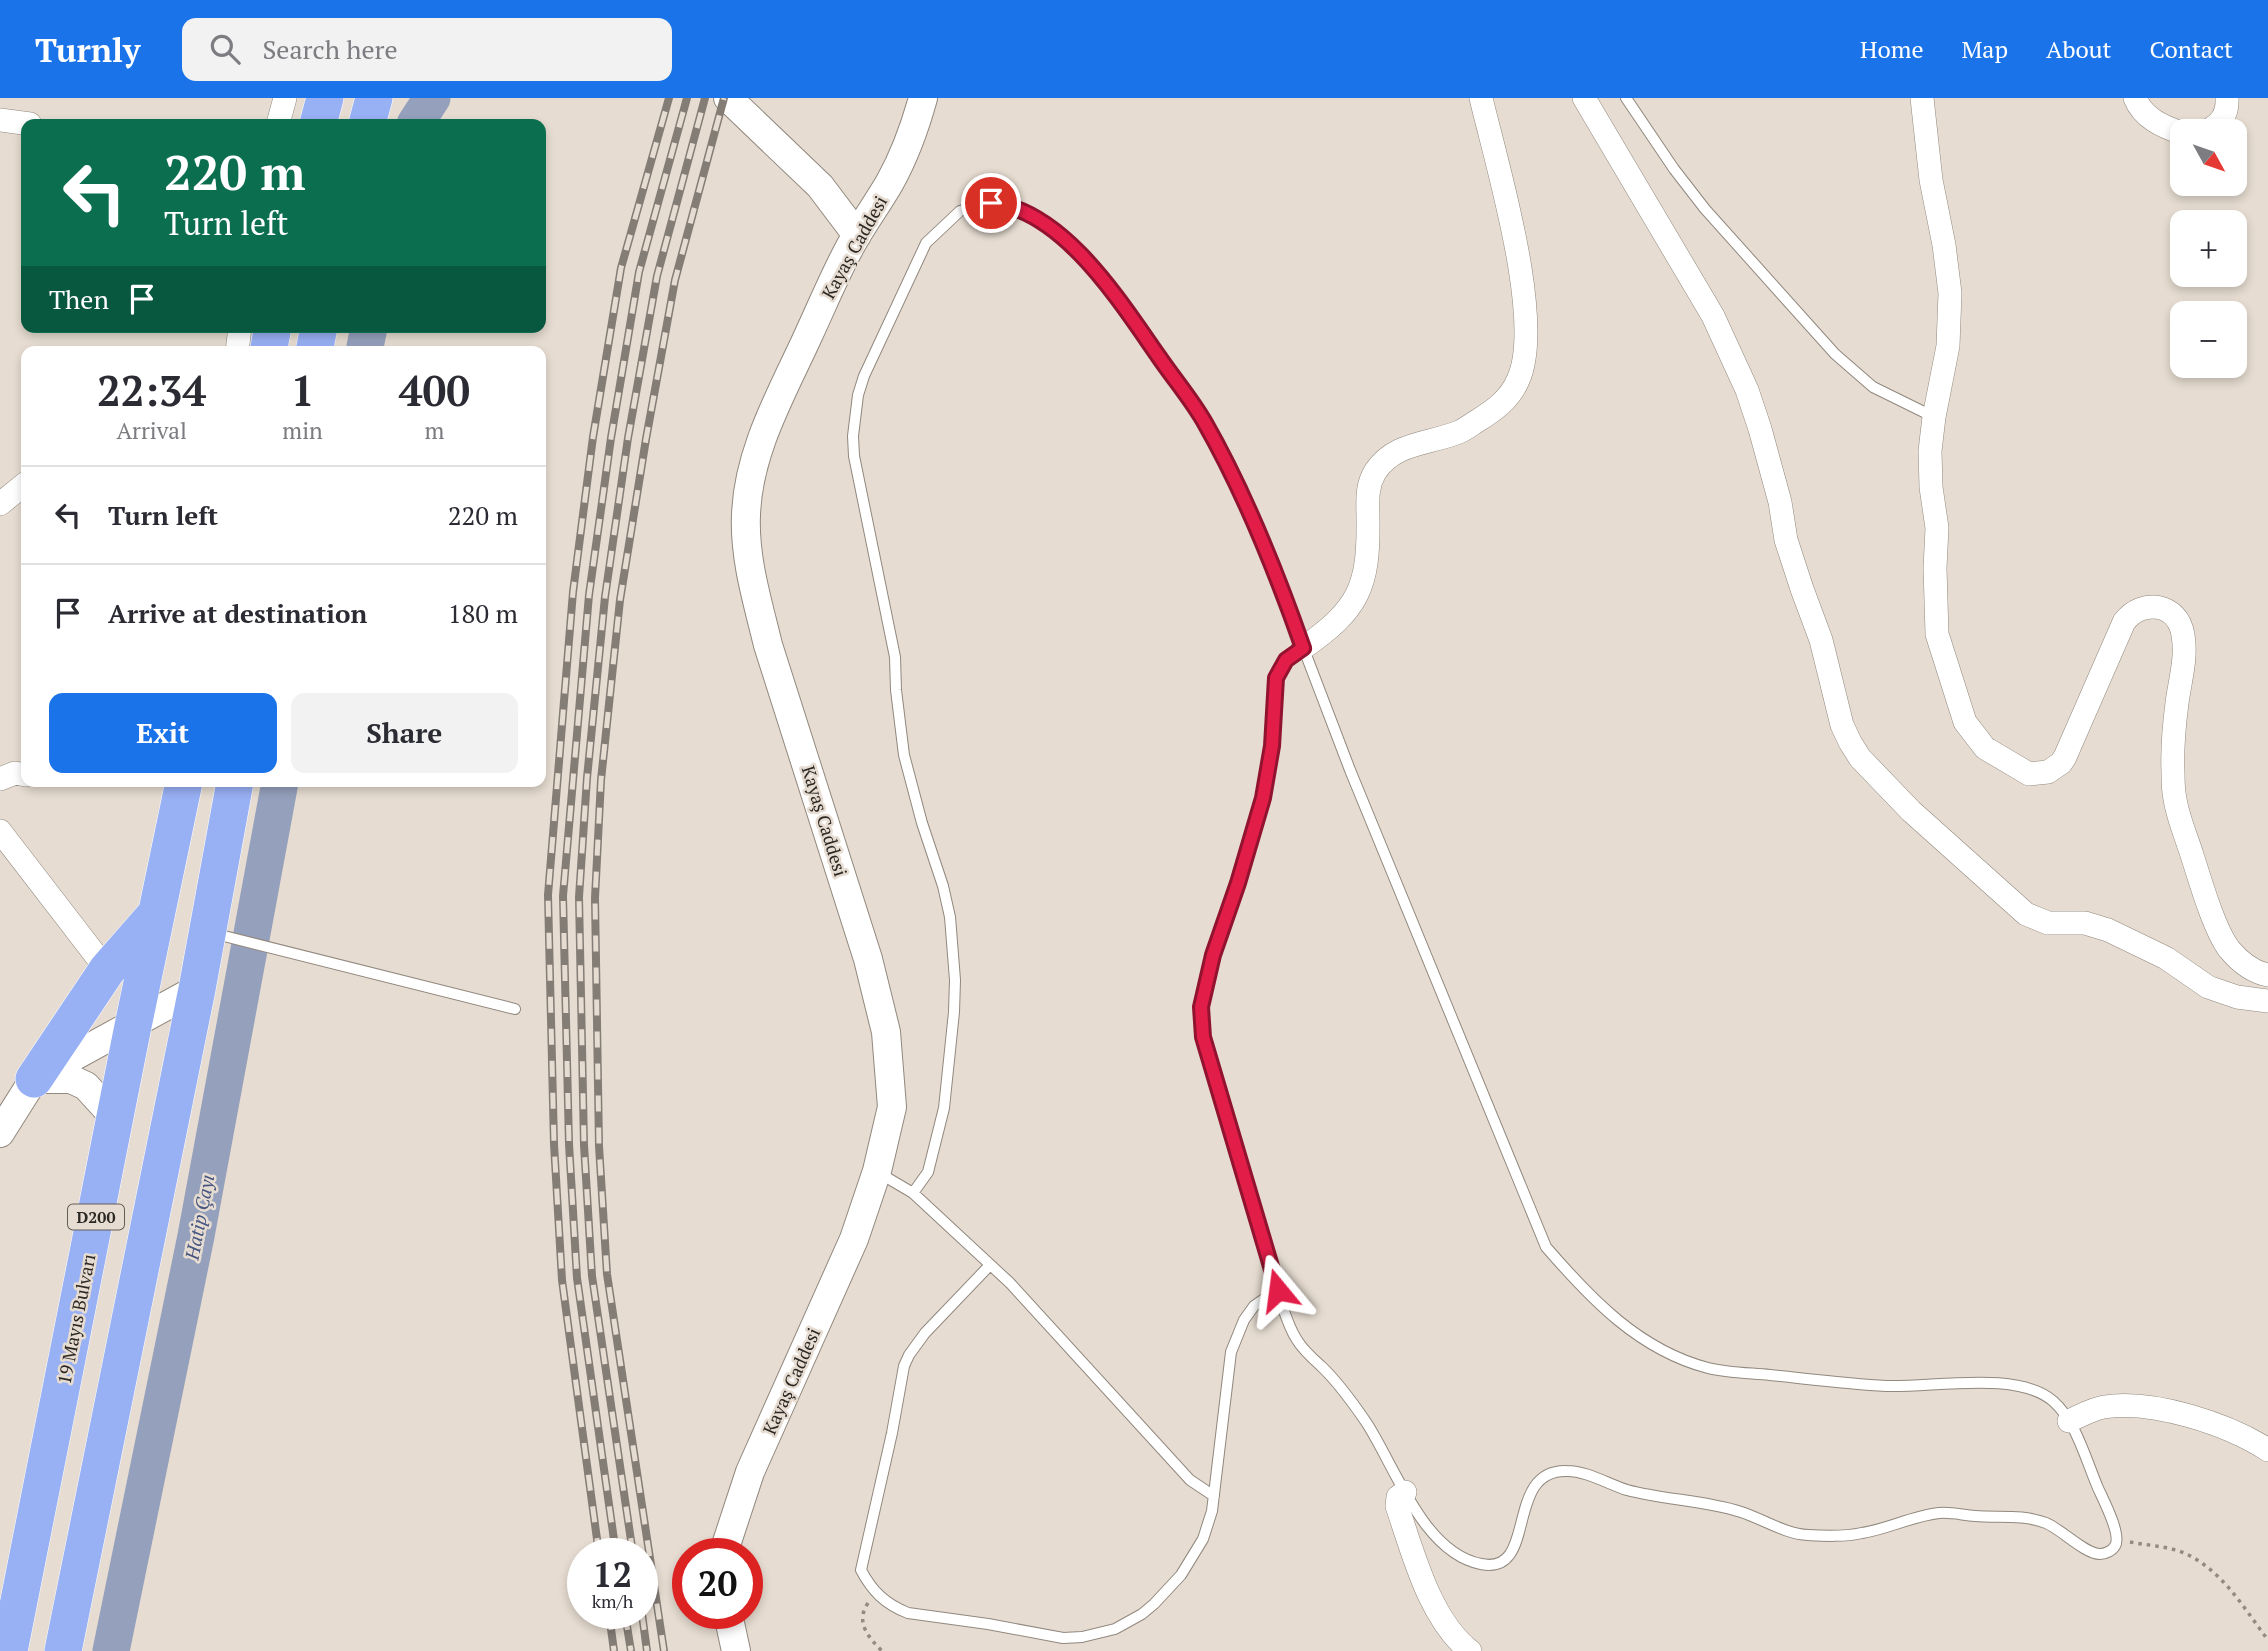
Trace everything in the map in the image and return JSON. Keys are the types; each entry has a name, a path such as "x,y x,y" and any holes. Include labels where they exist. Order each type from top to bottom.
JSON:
{"highway":[{"path":"319,119 325,98"},
{"path":"368,119 374,98"},
{"name":"19 Mayıs Bulvarı","path":"9,1651 183,787"},
{"name":"D200","path":"63,1651 197,989 220,934 235,787"},
{"path":"34,1079 107,970 159,910"}],"street":[{"path":"279,119 285,98"},
{"path":"727,98 820,186 857,235"},
{"name":"Kayaş Caddesi","path":"728,1538 750,1472 854,1239 877,1171 892,1107 886,1032 868,959 768,645 749,564 746,518 752,464 805,342 857,235 891,181 914,133 923,98"},
{"path":"1303,648 1332,628 1344,614 1361,585 1369,555 1367,495 1370,483 1383,463 1403,448 1460,431 1499,407 1519,378 1525,353 1521,275 1481,98"},
{"path":"1584,98 1713,316 1736,365 1760,429 1780,502 1786,540 1824,649 1842,725 1860,758 1911,811 2026,914 2048,923 2085,923 2108,930 2166,958 2208,987 2237,998 2268,1001"},
{"path":"1922,98 1931,180 1950,293 1948,346 1934,417 1930,468 1937,528 1937,634 1965,722 1969,730 1992,753 2029,774 2039,774 2055,768 2071,745 2124,622 2136,610 2144,607 2152,606 2169,611 2181,625 2184,648 2183,675 2173,734 2173,783 2178,812 2209,905 2228,947 2245,965 2268,975"},
{"path":"2135,98 2142,111 2170,130"},
{"path":"2222,119 2228,108 2227,98"},
{"path":"0,120 21,123"},
{"path":"0,503 21,487"},
{"path":"0,779 15,773 21,774"},
{"path":"0,831 107,970"},
{"path":"0,1133 34,1079 197,989"},
{"path":"34,1079 71,1079 86,1086 116,1119"},
{"path":"2069,1421 2103,1407 2149,1406 2202,1419 2251,1438 2268,1450"},
{"path":"1405,1492 1398,1496 1397,1506 1419,1566 1440,1616 1449,1631 1470,1651"},
{"path":"731,1629 736,1651"}],"lane":[{"path":"1626,98 1705,209 1835,354 1872,387 1934,417"},
{"path":"913,1193 928,1172 944,1108 954,1012 954,948 943,886 915,801 904,755 895,657 854,456 853,436 856,405 864,376 926,243 960,211 991,203 1005,204 1030,213 1095,268 1204,421 1259,536 1303,648 1350,770 1546,1247 1589,1297 1613,1317 1675,1357 1712,1369 1890,1386 1969,1383 2027,1387 2052,1400 2069,1421 2118,1539 2116,1545 2107,1552 2093,1553 2048,1524 2024,1517 1975,1516 1952,1512 1916,1517 1865,1533 1806,1535 1792,1533 1722,1506 1628,1490 1573,1471 1561,1471 1541,1479 1529,1494 1516,1546 1498,1563 1483,1565 1461,1555 1434,1535 1405,1492 1367,1423 1346,1394 1296,1339 1278,1290 1203,1037 1201,1007 1213,955 1263,798 1272,746 1276,678 1286,660 1303,648"},
{"path":"220,934 515,1009"},
{"path":"877,1171 913,1193 1010,1283 1189,1480 1214,1496"},
{"path":"990,1265 916,1344 904,1366 862,1570 876,1594 908,1613 1063,1638 1100,1634 1142,1614 1174,1583 1203,1539 1214,1496 1231,1352 1244,1320 1254,1306 1278,1290"}],"path":[{"path":"2118,1539 2177,1551 2203,1563 2224,1583 2268,1640"},
{"path":"876,1594 866,1605 862,1620 865,1631 882,1651"}],"waterway":[{"name":"Hatip Çayı","path":"418,119 432,98"},
{"name":"Hatip Çayı","path":"365,346 368,333"},
{"name":"Hatip Çayı","path":"111,1651 196,1236 279,787"}],"railway":[{"path":"597,1538 562,1280 554,1144 548,895 573,592 593,437 621,268 669,98"},
{"path":"614,1538 577,1278 569,1144 563,896 589,595 611,438 639,272 687,98"},
{"path":"631,1538 592,1276 584,1145 579,897 587,778 605,597 628,438 657,276 705,98"},
{"path":"664,1651 607,1274 599,1146 595,898 601,780 620,600 675,280 724,98"},
{"path":"611,1629 614,1651"},
{"path":"627,1629 631,1651"},
{"path":"644,1629 647,1651"}],"route":[{"path":"991,203 1005,204 1030,213 1095,268 1204,421 1259,536 1303,648 1286,660 1276,678 1272,746 1263,798 1257,824 1213,955 1200,1022 1278,1290"}]}
